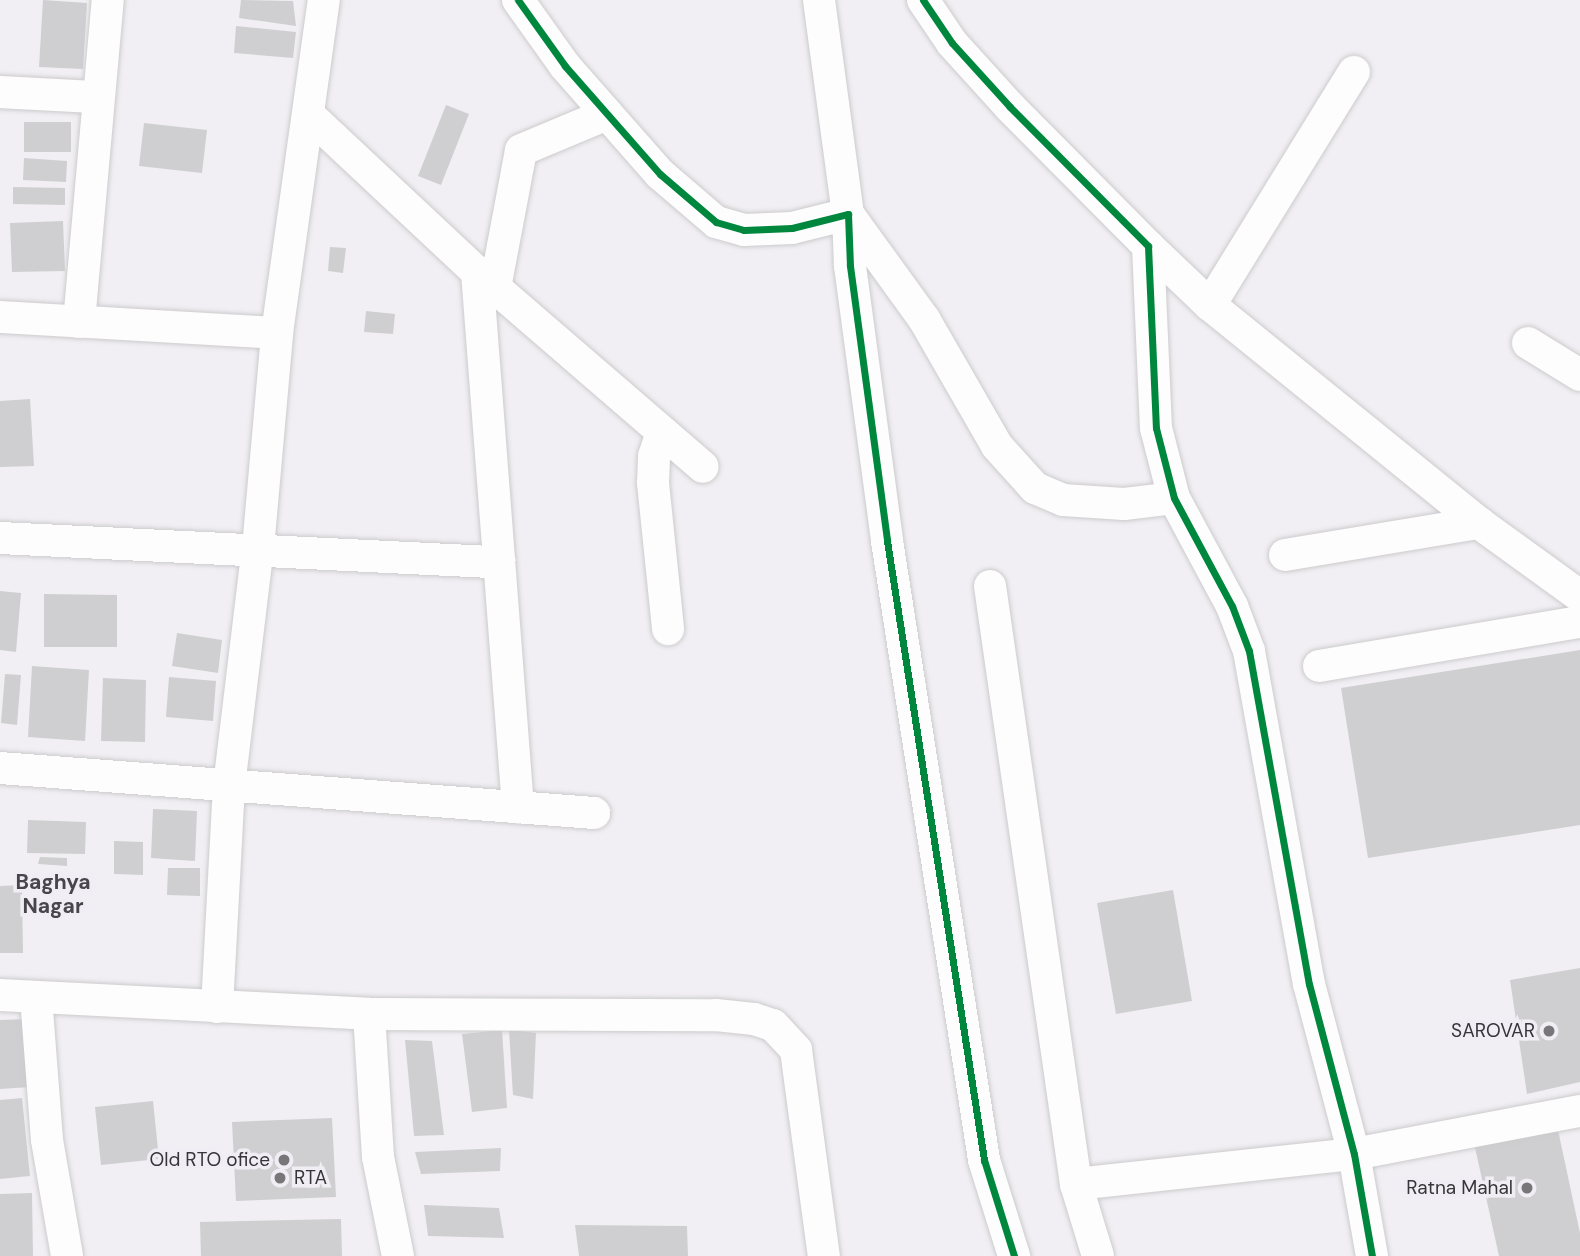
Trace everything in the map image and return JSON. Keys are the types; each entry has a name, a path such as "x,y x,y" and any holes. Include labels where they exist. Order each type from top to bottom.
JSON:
{"street":[{"path":"79,322 97,97 108,0"},
{"path":"217,1007 229,786 258,548 277,333 324,0"},
{"path":"518,0 565,65 660,174 716,222 744,230 792,228 848,214"},
{"path":"819,0 848,214 850,266 887,541 982,1146 1014,1256"},
{"path":"923,0 952,43 1147,246 1210,305 1479,523 1580,596"},
{"path":"1210,305 1354,72"},
{"path":"0,92 97,97"},
{"path":"517,807 499,562 486,280 521,150 607,114"},
{"path":"309,115 486,280 703,467"},
{"path":"848,214 924,318 981,423 1020,476 1063,500 1124,504 1174,498"},
{"path":"1147,246 1156,428 1174,498 1231,606 1249,651 1309,984 1354,1154 1372,1256"},
{"path":"0,317 277,333"},
{"path":"1528,343 1580,376"},
{"path":"662,432 653,456 653,483 668,629"},
{"path":"1285,555 1479,523"},
{"path":"0,538 258,548 499,562"},
{"path":"990,586 1076,1184 1098,1256"},
{"path":"1319,666 1580,622"},
{"path":"0,768 594,813"},
{"path":"0,995 369,1014 716,1015 772,1026 796,1050 824,1256"},
{"path":"36,997 47,1140 66,1256"},
{"path":"369,1014 378,1157 398,1256"},
{"path":"1076,1184 1354,1154 1580,1111"}],"building":[{"path":"43,0 87,3 83,69 39,67"},
{"path":"241,0 293,1 296,26 239,18"},
{"path":"236,26 296,32 293,58 234,53"},
{"path":"446,105 469,114 441,185 418,176"},
{"path":"24,122 71,122 71,152 24,152"},
{"path":"144,123 207,130 202,173 139,166"},
{"path":"24,158 67,161 66,182 23,180"},
{"path":"13,187 65,188 65,205 13,204"},
{"path":"63,221 65,271 12,272 10,223"},
{"path":"330,247 346,248 343,273 328,271"},
{"path":"366,311 395,314 393,334 364,332"},
{"path":"30,399 34,466 0,467 0,401"},
{"path":"0,591 21,593 16,652 0,650"},
{"path":"44,594 117,595 117,647 44,647"},
{"path":"177,633 222,640 218,673 172,666"},
{"path":"1580,650 1580,825 1368,858 1341,688"},
{"path":"32,666 89,670 85,741 28,737"},
{"path":"5,674 21,675 17,725 1,723"},
{"path":"169,677 216,681 213,721 166,717"},
{"path":"103,678 146,680 145,742 101,741"},
{"path":"153,809 197,811 195,861 151,858"},
{"path":"28,820 86,822 85,854 27,853"},
{"path":"114,841 143,842 143,875 114,874"},
{"path":"40,857 67,858 67,866 38,864"},
{"path":"168,868 200,868 200,896 167,895"},
{"path":"22,885 23,953 0,953 0,886"},
{"path":"1173,890 1192,1001 1116,1014 1097,903"},
{"name":"SAROVAR","path":"1580,968 1580,1082 1527,1094 1510,980"},
{"path":"28,1019 31,1087 0,1089 0,1020"},
{"path":"502,1030 507,1108 472,1112 462,1034"},
{"path":"509,1030 536,1033 533,1099 513,1095"},
{"path":"405,1040 432,1041 444,1135 414,1136"},
{"path":"22,1098 30,1176 0,1179 0,1100"},
{"path":"153,1101 159,1159 101,1165 95,1107"},
{"name":"Old RTO ofice","path":"332,1118 336,1197 236,1201 232,1122"},
{"name":"Ratna Mahal","path":"1558,1130 1580,1233 1580,1256 1499,1256 1474,1143"},
{"path":"501,1148 500,1171 421,1174 415,1152"},
{"path":"32,1193 33,1256 0,1256 0,1194"},
{"path":"424,1205 499,1208 504,1238 428,1236"},
{"path":"341,1219 342,1256 201,1256 200,1222"},
{"path":"575,1225 687,1226 688,1256 579,1256"}],"cycle path":[{"path":"518,0 565,66 660,174 716,222 744,230 792,228 848,214 850,266 887,541 984,1160 1014,1256"},
{"path":"923,0 952,43 1010,107 1148,246 1156,428 1174,498 1232,606 1249,651 1309,984 1354,1154 1372,1256"}],"place":[{"name":"SAROVAR","path":"1549,1031"},
{"name":"Old RTO ofice","path":"284,1160"},
{"name":"RTA","path":"280,1178"},
{"name":"Ratna Mahal","path":"1527,1188"}],"district":[{"name":"Baghya Nagar","path":"53,894"}]}
